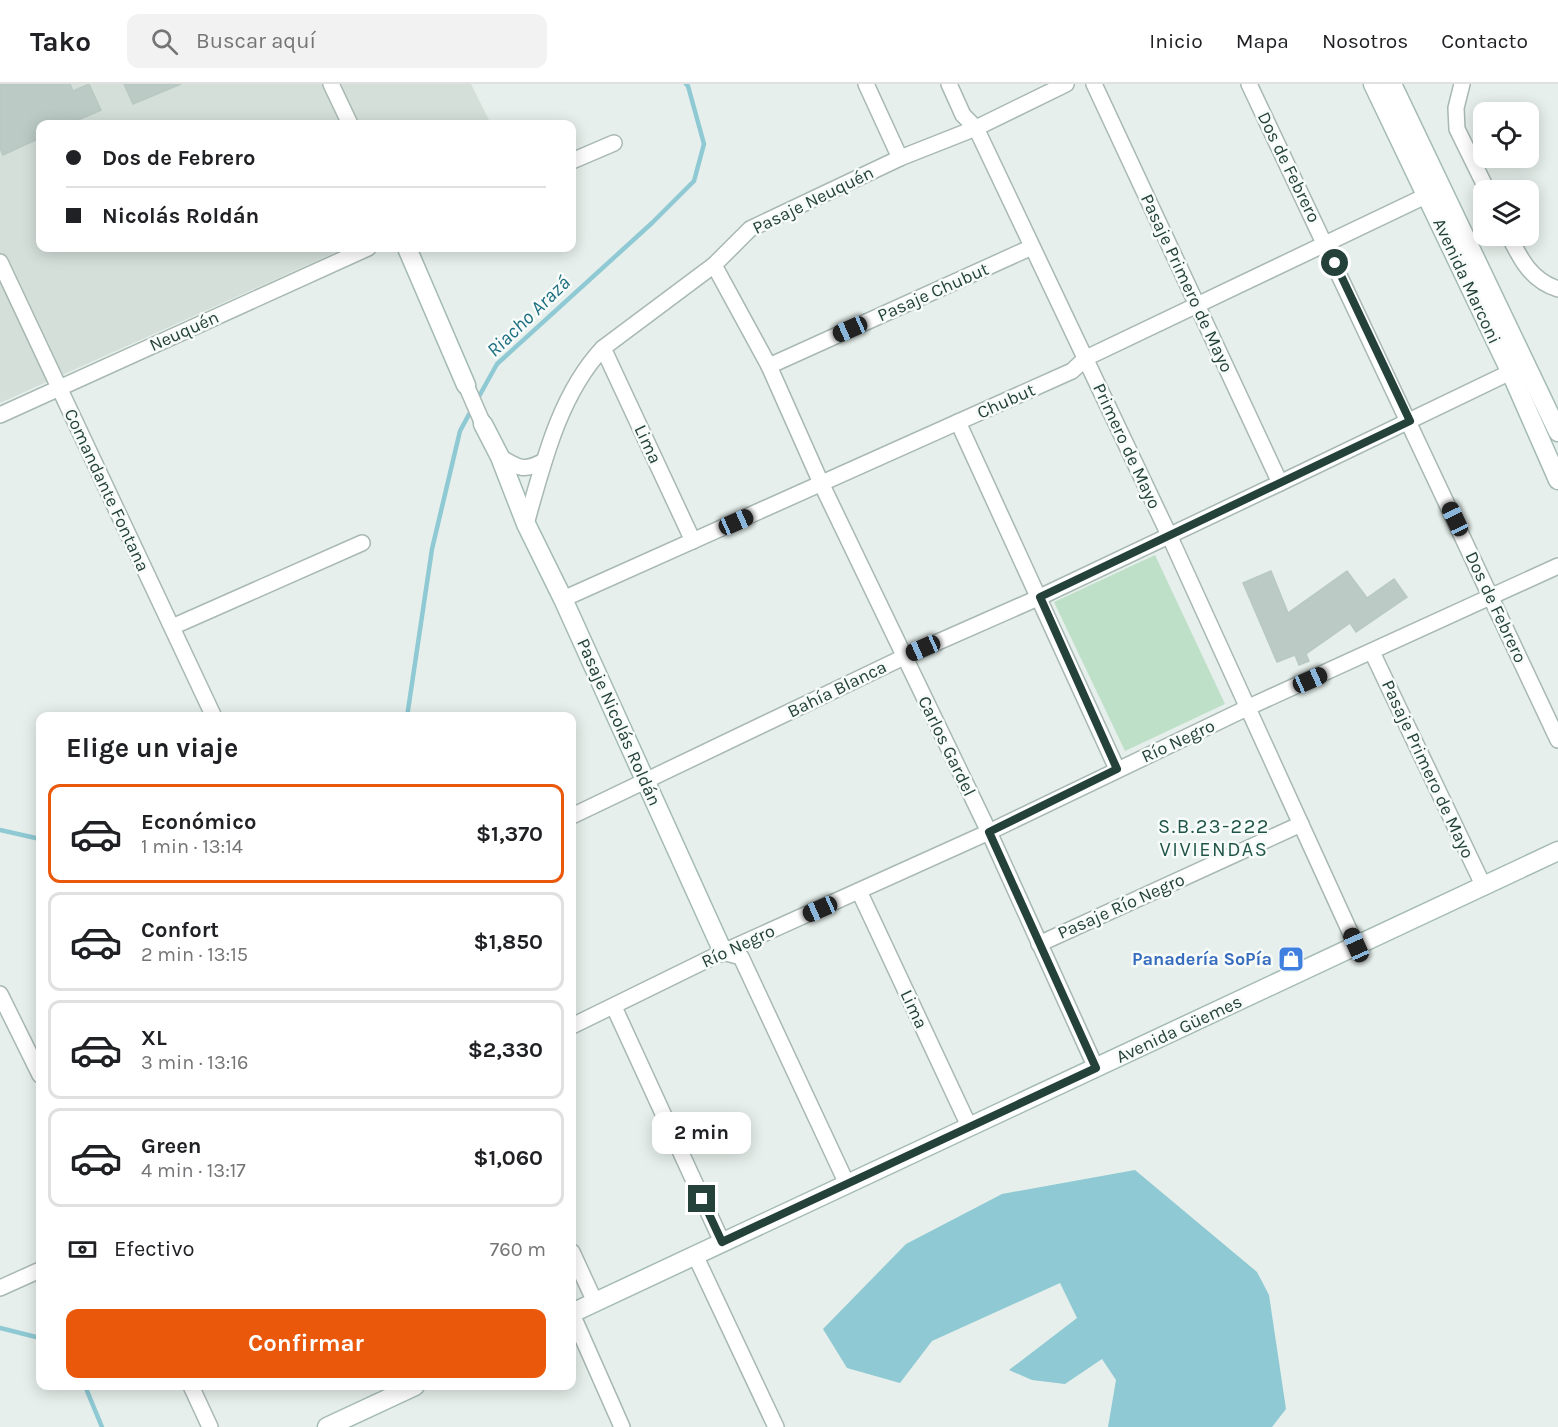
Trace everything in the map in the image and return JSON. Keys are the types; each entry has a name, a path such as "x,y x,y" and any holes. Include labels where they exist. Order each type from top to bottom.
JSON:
{"street":[{"path":"331,84 348,120"},
{"path":"866,84 900,158"},
{"name":"Primero de Mayo","path":"949,84 963,115 976,128 1086,358 1249,707 1356,945"},
{"name":"Pasaje Neuquén","path":"526,524 544,461 574,387 588,363 603,348 714,264 750,229 900,158 976,128 1066,84"},
{"name":"Pasaje Primero de Mayo","path":"1094,84 1280,483"},
{"name":"Dos de Febrero","path":"1249,84 1410,421 1558,740"},
{"name":"Avenida Marconi","path":"1373,84 1434,192 1518,369 1558,480"},
{"name":"Avenida Marconi","path":"1392,84 1434,192"},
{"path":"1462,84 1456,108 1457,129 1482,180"},
{"path":"576,159 614,143"},
{"name":"Chubut","path":"563,599 1072,371 1086,358 1434,192"},
{"path":"1514,246 1532,276 1558,289"},
{"name":"Pasaje Chubut","path":"769,366 1032,247"},
{"name":"Neuquén","path":"0,415 359,252"},
{"name":"Pasaje Nicolás Roldán","path":"408,252 483,424 500,457 526,524 563,599 723,952"},
{"name":"Comandante Fontana","path":"0,262 212,712"},
{"name":"Carlos Gardel","path":"714,264 769,366 821,483 989,832 1096,1068"},
{"name":"Lima","path":"603,348 693,541"},
{"name":"Avenida Marconi","path":"1518,369 1558,432"},
{"name":"Bahía Blanca","path":"576,814 904,657 1040,597 1518,369"},
{"path":"958,422 1117,769"},
{"path":"500,457 515,466 530,468 544,461"},
{"path":"172,627 362,543"},
{"name":"Río Negro","path":"576,1024 723,952 989,832 1249,707 1558,566"},
{"name":"Pasaje Primero de Mayo","path":"1372,652 1484,887"},
{"name":"Pasaje Río Negro","path":"1039,944 1301,824"},
{"name":"Avenida Güemes","path":"576,1311 1558,851"},
{"name":"Lima","path":"859,891 969,1126"},
{"path":"723,952 741,957 847,1184"},
{"path":"0,994 36,1067"},
{"path":"614,1007 722,1242"},
{"path":"695,1255 776,1427"},
{"path":"576,1260 595,1302"},
{"path":"0,1286 36,1272"},
{"path":"576,1322 622,1427"},
{"path":"193,1390 210,1427"},
{"path":"327,1427 406,1390"}],"shaded area":[{"path":"0,84 471,84 489,120 36,120 36,252 336,252 0,403"}],"green space":[{"path":"1155,555 1225,704 1125,751 1054,602"}],"water":[{"path":"1135,1170 1257,1272 1269,1295 1286,1409 1272,1427 1108,1427 1116,1380 1102,1359 1065,1384 1032,1380 1009,1370 1077,1318 1060,1283 932,1341 900,1383 847,1368 823,1329 906,1244 1002,1194"}],"building":[{"path":"0,84 70,84 73,91 89,84 101,110 78,120 36,120 36,140 3,155 0,148"},
{"path":"124,84 181,84 133,104"},
{"path":"1271,571 1288,613 1347,571 1367,598 1394,579 1407,597 1356,632 1350,623 1306,654 1309,661 1299,665 1295,655 1277,662 1243,583"}],"waterway":[{"name":"Riacho Arazá","path":"477,400 497,364 652,223 694,181 704,144 686,84"},
{"name":"Riacho Arazá","path":"408,712 432,549 460,431 473,407"},
{"name":"Riacho Arazá","path":"0,830 36,838"},
{"name":"Riacho Arazá","path":"0,1328 36,1337"},
{"name":"Riacho Arazá","path":"87,1390 102,1427"}],"place":[{"name":"Panadería SoPía","path":"1291,959"}],"district":[{"name":"S.B.23-222 VIVIENDAS","path":"1214,838"}],"route":[{"path":"702,1199 722,1242 1096,1068 989,832 1117,769 1040,597 1410,421 1335,263"}]}
